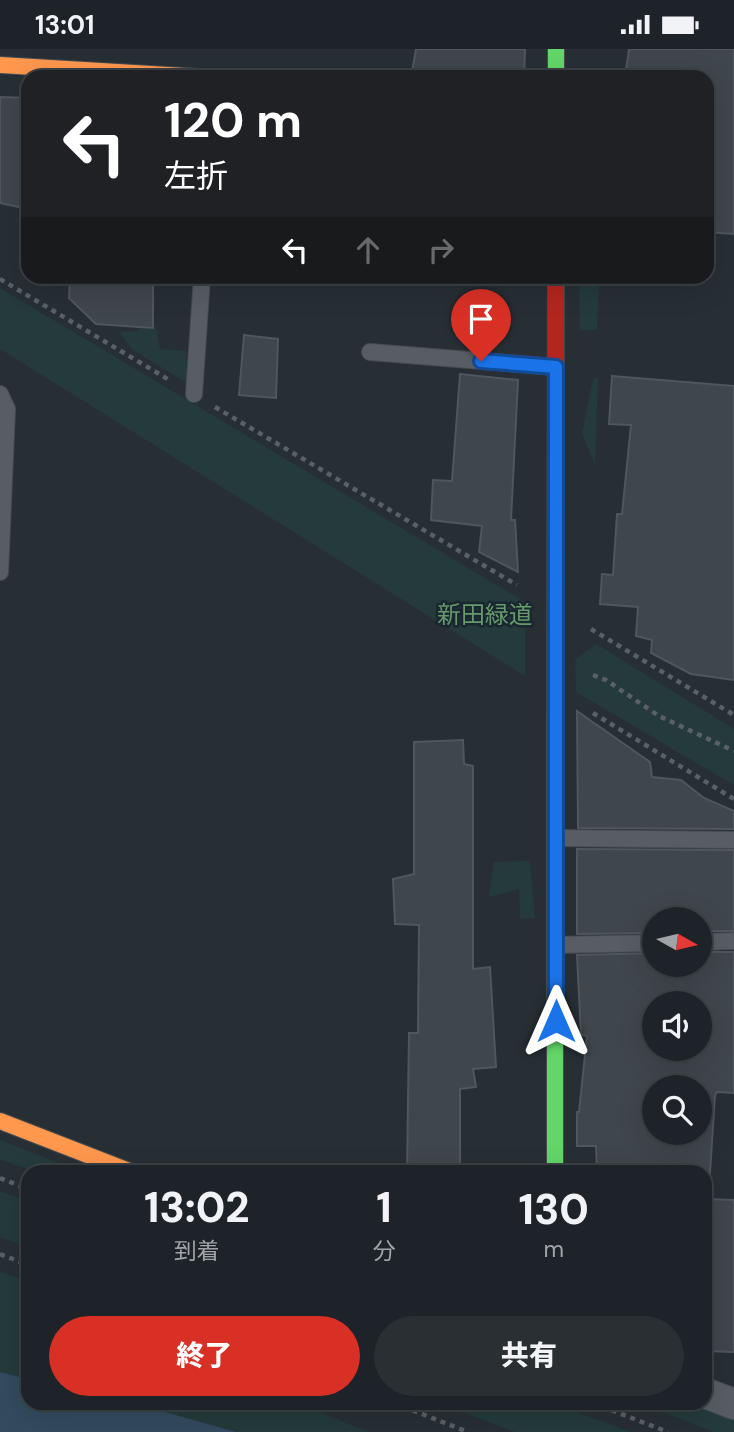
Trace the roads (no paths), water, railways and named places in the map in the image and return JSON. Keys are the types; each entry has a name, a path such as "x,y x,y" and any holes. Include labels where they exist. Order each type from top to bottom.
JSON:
{"street":[{"path":"556,49 556,70"},
{"path":"0,65 84,70"},
{"path":"555,1165 556,284"},
{"path":"0,1121 113,1165"},
{"path":"712,1396 734,1404"}],"lane":[{"path":"194,394 202,284"},
{"path":"370,352 556,367"},
{"path":"0,394 7,409 0,572"},
{"path":"556,838 734,840"},
{"path":"712,942 734,941"},
{"path":"556,945 642,943"}],"water":[{"path":"0,1372 21,1377 21,1410 158,1410 236,1432 0,1432"}],"park label":[{"name":"新田緑道","path":"485,614"}]}
